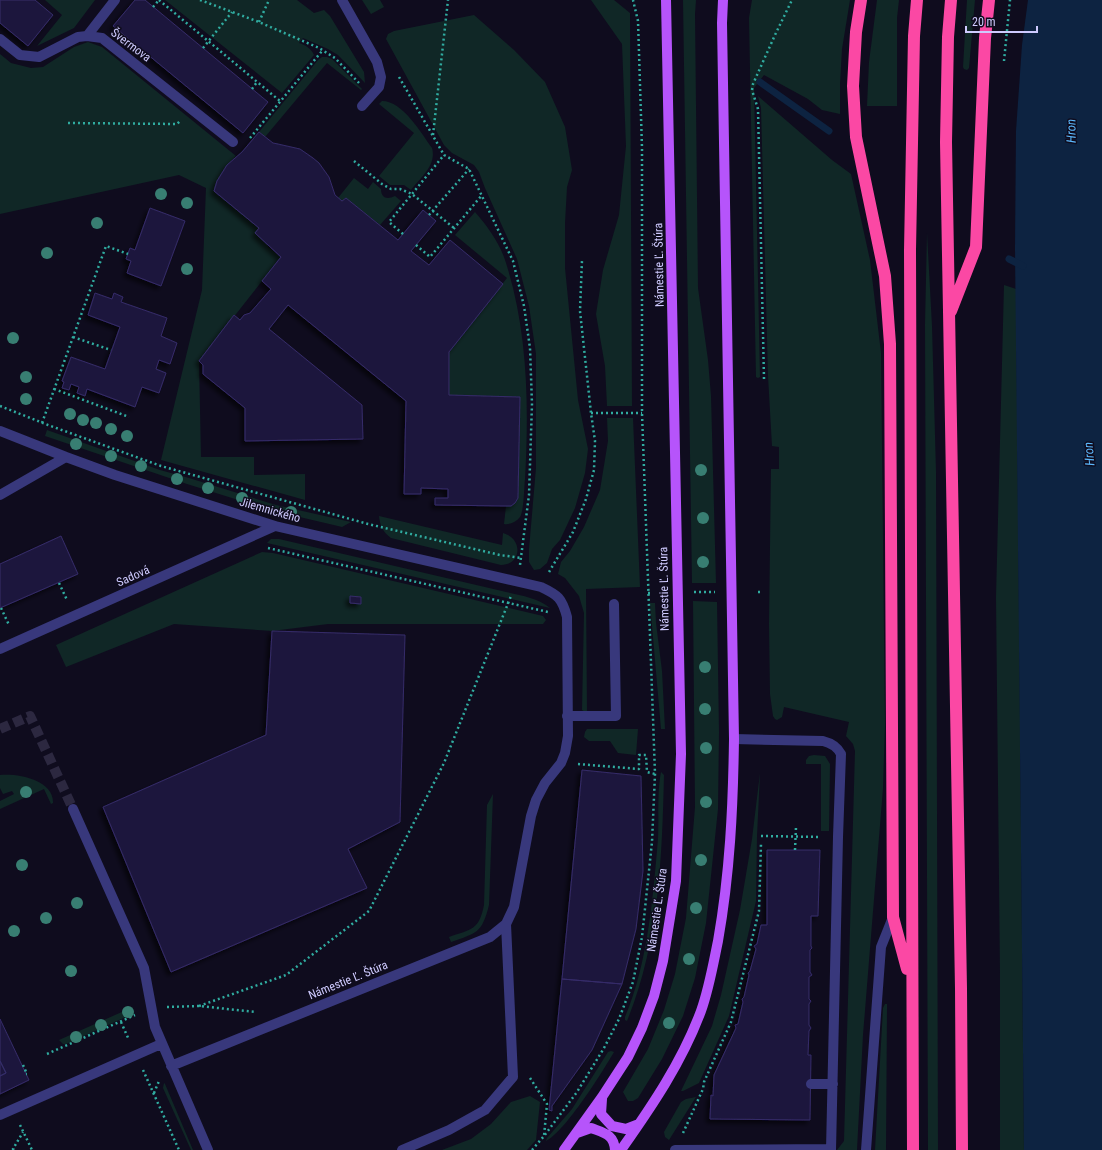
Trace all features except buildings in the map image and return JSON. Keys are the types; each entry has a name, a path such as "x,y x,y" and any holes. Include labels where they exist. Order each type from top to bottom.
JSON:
{"highway":[{"path":"861,0 856,32 853,86 856,130 885,276 890,344 893,917 912,987"},
{"path":"913,1150 910,250 914,44 917,0"},
{"path":"951,0 948,37 946,142 961,980 962,1150"},
{"path":"948,317 976,247 985,38 989,0"}],"main road":[{"name":"Námestie Ľ. Štúra","path":"564,1150 602,1098 628,1057 642,1028 654,996 663,961 672,915 676,881 679,839 681,747 666,0"},
{"path":"621,1150 676,1067 701,1011 711,976 727,879 732,818 734,739 722,39 724,0"},
{"path":"602,1098 601,1114 612,1126 626,1129 639,1124"},
{"path":"577,1133 591,1128 608,1135 615,1143 615,1150"}],"street":[{"path":"0,39 20,55 38,57 78,37 87,36 115,0"},
{"path":"342,0 376,62 381,77 379,87 362,106"},
{"name":"Švermova","path":"87,36 102,38 234,142"},
{"name":"Jilemnického","path":"0,431 66,457 184,498 275,526 541,587"},
{"path":"0,495 66,457"},
{"name":"Sadová","path":"0,649 275,526"},
{"name":"Námestie Ľ. Štúra","path":"171,1066 490,937 506,924 514,908 530,816 546,783 561,763 565,753 568,736 567,617 564,603 554,593 541,587"},
{"path":"568,716 616,716 614,604"},
{"path":"675,1150 831,1150 841,754 832,744 823,741 734,739"},
{"path":"73,810 144,968 155,1027 161,1044 208,1150"},
{"path":"866,1150 881,947 893,917"},
{"path":"402,1150 449,1130 485,1110 513,1077 506,924"},
{"path":"0,1115 161,1044"},
{"path":"811,1084 833,1084"}],"path":[{"path":"153,7 159,0 280,101"},
{"path":"200,0 259,22 322,50 335,58 372,95"},
{"path":"259,22 270,0"},
{"path":"433,136 448,0"},
{"path":"532,1150 577,1092 604,1048 619,1018 632,982 642,936 652,842 655,774 642,413 642,148 638,21 633,0"},
{"path":"764,379 758,109 752,90 760,68 792,0"},
{"path":"203,48 232,12"},
{"path":"234,142 242,147 322,50"},
{"path":"199,1006 286,975 369,911 444,763 508,603 522,558 531,468 532,404 530,348 524,306 513,261 469,169 444,155 399,76"},
{"path":"252,89 257,82"},
{"path":"68,123 177,124"},
{"path":"403,234 389,222 444,155"},
{"path":"354,161 382,184 391,189 400,189 412,194 454,228"},
{"path":"429,215 469,169"},
{"path":"416,245 430,257 482,195"},
{"path":"42,423 106,246 128,254"},
{"path":"541,587 573,532 586,500 594,470 595,441 590,413 580,311 582,260"},
{"path":"73,337 111,350"},
{"path":"54,389 128,417"},
{"path":"0,406 42,423 169,468 368,524 500,555 522,558"},
{"path":"590,413 642,413"},
{"path":"264,547 567,617"},
{"path":"59,582 67,600"},
{"path":"693,592 716,592"},
{"path":"758,592 763,592"},
{"path":"648,593 653,593"},
{"path":"1,608 8,625"},
{"path":"561,763 639,769 639,755 646,755 647,772 655,774"},
{"path":"796,827 796,850"},
{"path":"761,836 838,837"},
{"path":"675,1150 732,1022 759,911 761,844"},
{"path":"165,1007 199,1006 249,1010 256,1012"},
{"path":"48,1054 141,1013"},
{"path":"121,1022 130,1042"},
{"path":"23,1065 26,1074"},
{"path":"143,1070 179,1150"},
{"path":"544,1136 547,1104"},
{"path":"17,1119 32,1150"},
{"path":"14,1150 23,1132"}],"green space":[{"path":"45,0 95,0 74,28 37,46 62,15"},
{"path":"165,0 297,0 314,13 324,10 330,16 364,72 365,83 338,55 303,38 299,43 308,47 314,55 282,93"},
{"path":"362,0 380,0 384,7 371,14"},
{"path":"591,0 614,0 630,13 632,406 607,406 605,366 596,314 603,270 619,215 626,146 622,44"},
{"path":"683,0 696,0 698,288 708,360 711,396 716,583 692,583"},
{"path":"752,0 850,0 842,49 840,114 822,110 808,99 764,75 754,88 760,377 758,378 756,377 749,18"},
{"path":"877,0 899,0 897,18 897,106 867,106 869,62"},
{"path":"967,0 975,0 969,68 967,70 963,67"},
{"path":"474,15 514,50 545,82 565,127 572,170 567,187 565,268 578,400 588,449 585,473 575,508 560,540 552,549 547,563 540,569 534,570 529,562 529,549 536,468 536,354 529,306 517,259 479,172 474,165 452,153 444,145 386,39 388,34 394,31"},
{"path":"88,42 102,47 236,156 223,172 214,191 259,228 269,245 268,247 281,257 199,361 201,457 254,457 254,475 305,474 305,500 161,460 202,290 206,188 179,175 0,214 0,54 11,63 31,68 43,67 74,47"},
{"path":"322,57 332,59 362,89 361,90 327,63 265,137 259,132"},
{"path":"758,96 832,160 851,174 870,260 881,353 885,724 883,788 863,1035 857,1150 837,1150 844,1141 855,751 853,744 846,736 849,722 784,707 782,717 777,720 773,716 770,694 769,624 771,469 779,469 779,447 772,446 768,376 761,108"},
{"path":"382,101 390,102 404,112 411,119 432,148 433,154 430,166 411,190 404,185 390,185 379,176 414,133 379,104"},
{"path":"354,178 368,189 373,182 381,189 383,196 389,198 395,196 401,201 380,225 346,198 342,201 338,198"},
{"path":"475,212 493,236 506,263 519,316 523,343 527,397 524,499 520,517 511,524 504,524 506,506 516,502 518,498 520,398 449,395 449,352 507,278 455,235"},
{"path":"927,233 932,326 936,472 938,1150 928,1150 925,325"},
{"path":"1004,285 1016,289 1024,1150 1000,1150 1000,973 996,597"},
{"path":"607,418 633,418 640,587 586,589 587,713 582,710 584,613 579,596 565,578 558,574 561,562 570,551 584,527 600,490 608,441"},
{"path":"47,430 160,470 276,505 351,522 342,527 274,511 187,484 45,436"},
{"path":"379,516 502,545 503,533 510,536 517,546 516,556 513,561 508,564 501,565 391,538 382,528"},
{"path":"271,539 279,539 521,595 539,601 550,608 267,543"},
{"path":"262,552 273,553 543,616 546,620 543,624 328,624 272,631 174,624 66,667 56,645"},
{"path":"693,601 717,602 719,732 718,809 706,923 695,978 683,1016 662,1059 638,1098 633,1101 628,1101 623,1092 648,1049 664,1010 675,974 686,918 695,807"},
{"path":"650,603 655,603 662,671 665,729 661,729"},
{"path":"587,729 638,729 636,755 618,753 610,741 589,741 584,737"},
{"path":"809,756 825,756 830,764 829,831 821,831 821,764 806,764 806,760"},
{"path":"661,772 664,775 662,837 657,900 646,961 638,991 627,1021 625,1020 625,1017 639,975 648,930 658,839"},
{"path":"760,773 756,901 729,1016 699,1083 681,1091 712,1026 721,995 740,910 752,839"},
{"path":"0,775 16,775 34,780 48,789 52,795 53,803 51,804 44,789 0,809 0,801 14,794 12,791 3,794 0,788"},
{"path":"493,794 489,905 484,921 477,931 473,934 451,942 449,937 469,930 477,924 482,913 484,905 487,805"},
{"path":"885,1004 887,1004 886,1150 875,1150 883,1008"},
{"path":"133,1007 128,1016 66,1044 63,1044 59,1040"},
{"path":"608,1052 614,1052 573,1114 554,1135 546,1141 572,1109"},
{"path":"164,1083 193,1150 191,1150 163,1088"},
{"path":"530,1096 540,1102 536,1140 527,1150 442,1150 471,1139 491,1124 511,1102"},
{"path":"696,1097 669,1140 665,1137 664,1132 681,1102 686,1099"}],"water":[{"name":"Hron","path":"1028,0 1102,0 1102,1150 1024,1150 1015,248 1016,131 1022,45"}],"waterway":[{"path":"760,82 829,131"},
{"path":"1009,259 1023,266"}],"tunnel":[{"path":"0,729 30,716 73,809"}]}
